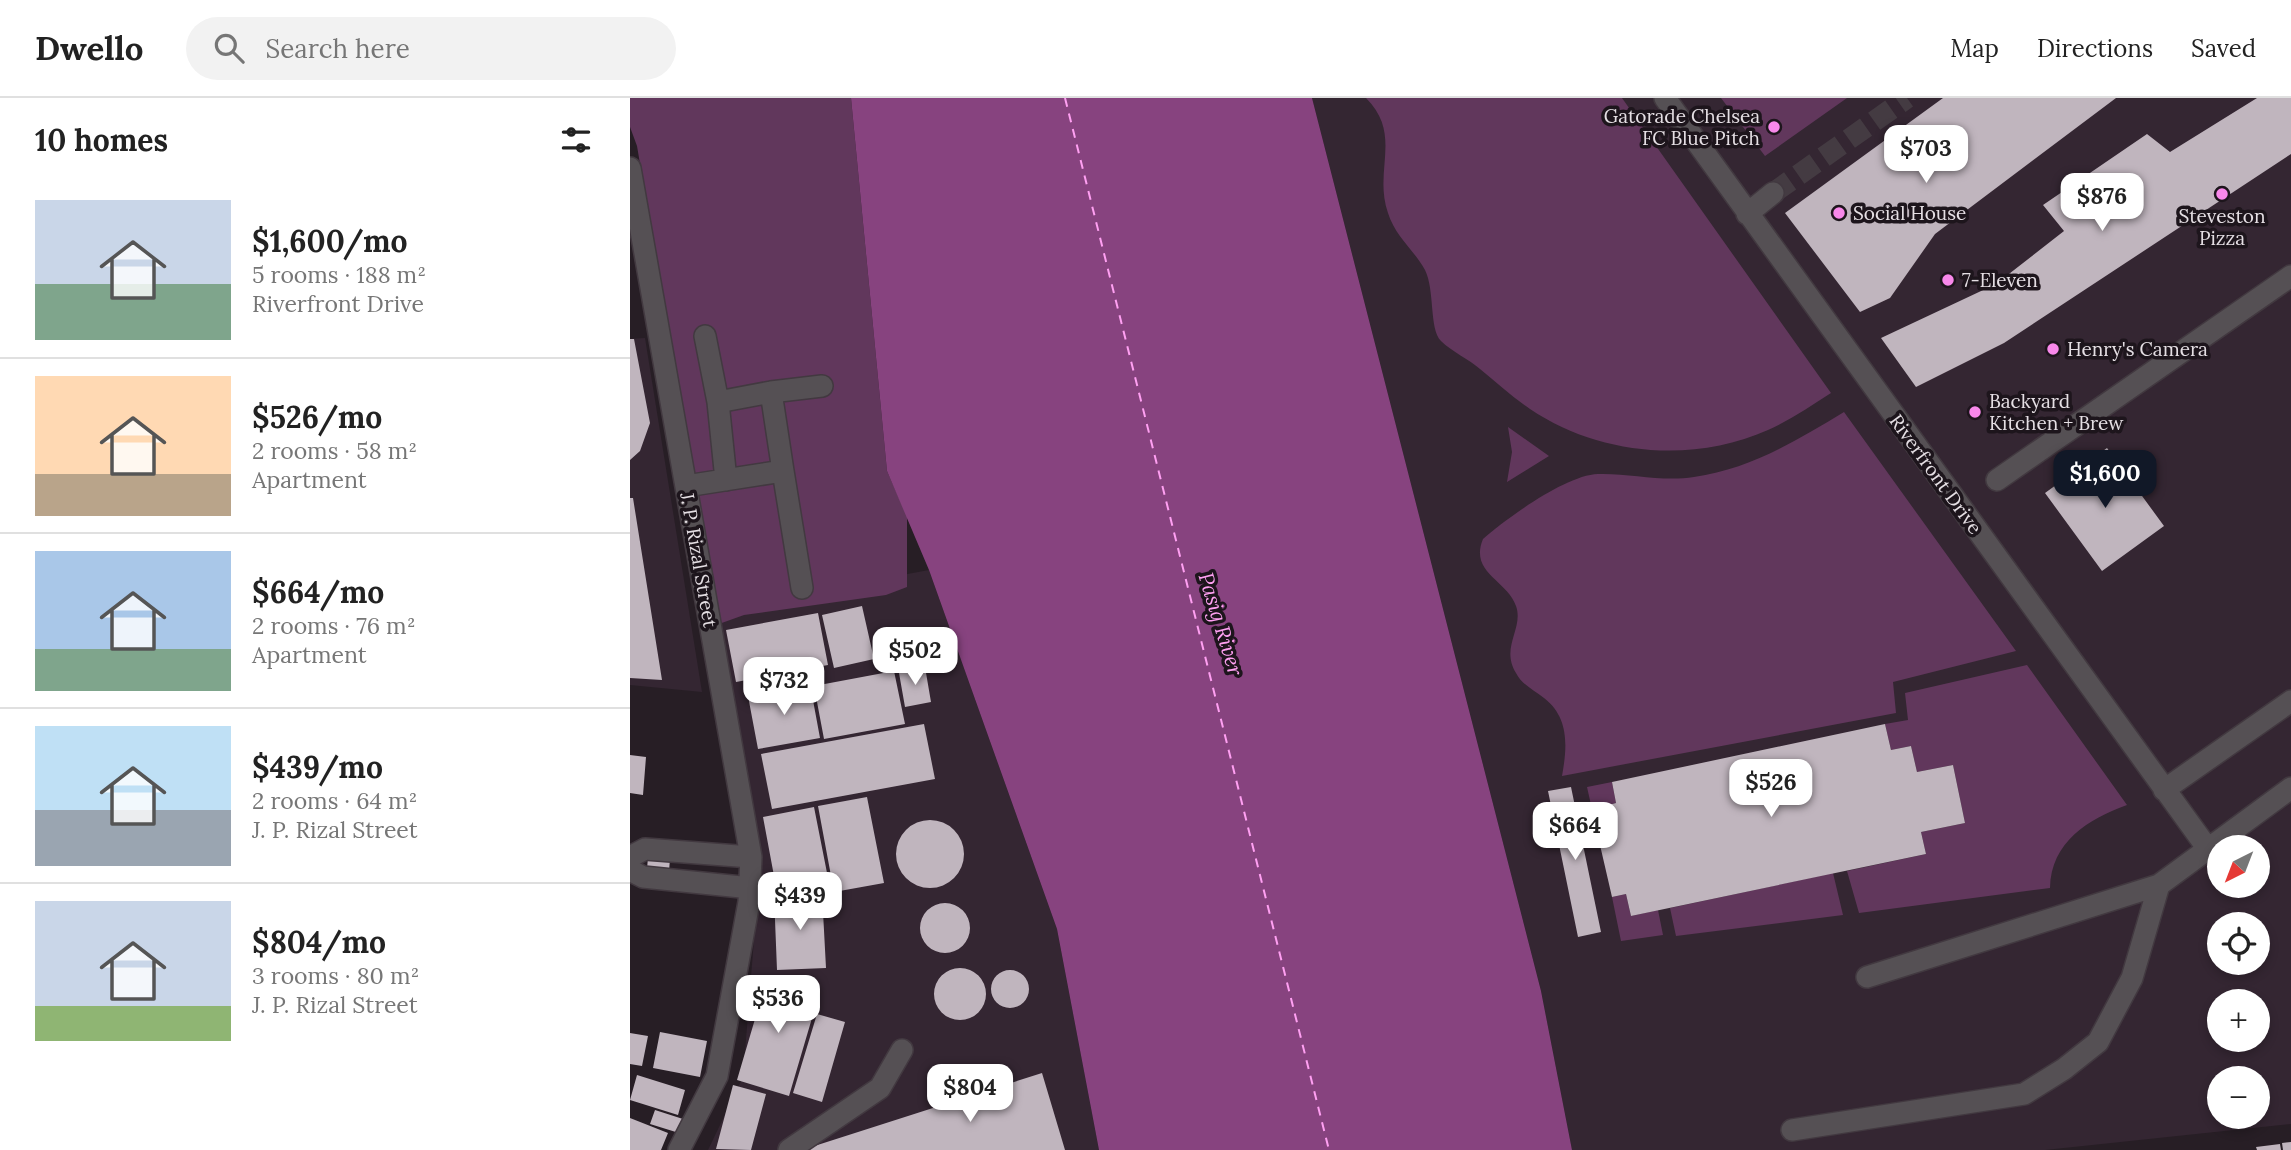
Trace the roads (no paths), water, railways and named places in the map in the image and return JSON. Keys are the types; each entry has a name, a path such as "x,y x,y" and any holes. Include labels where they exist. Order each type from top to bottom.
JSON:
{"street":[{"name":"Riverfront Drive","path":"1665,98 2207,848"},
{"name":"J. P. Rizal Street","path":"630,168 640,281 686,486 751,857 751,888 718,1076 679,1150"},
{"path":"1747,214 1773,193"},
{"path":"1997,480 2291,276"},
{"path":"705,336 718,402 726,480"},
{"path":"718,402 821,386"},
{"path":"771,392 802,588"},
{"path":"686,486 783,471"},
{"path":"2164,790 2291,701"},
{"path":"2227,835 2291,789"},
{"path":"630,857 645,849 751,857"},
{"path":"1867,977 2159,885 2207,850"},
{"path":"630,870 643,877 751,888"},
{"path":"1792,1130 2024,1094 2064,1069 2098,1042 2132,978 2159,885"},
{"path":"789,1150 880,1088 902,1051"}],"water":[{"name":"Pasig River","path":"851,98 1312,98 1541,991 1572,1150 1099,1150 1057,929 929,570 887,471"}],"tunnel":[{"path":"1773,193 1907,98"}],"place":[{"name":"Gatorade Chelsea FC Blue Pitch","path":"1774,127"},
{"name":"Steveston Pizza","path":"2222,194"},
{"name":"Social House","path":"1839,213"},
{"name":"7-Eleven","path":"1948,280"},
{"name":"Henry's Camera","path":"2053,349"},
{"name":"Backyard Kitchen + Brew","path":"1975,412"}]}
